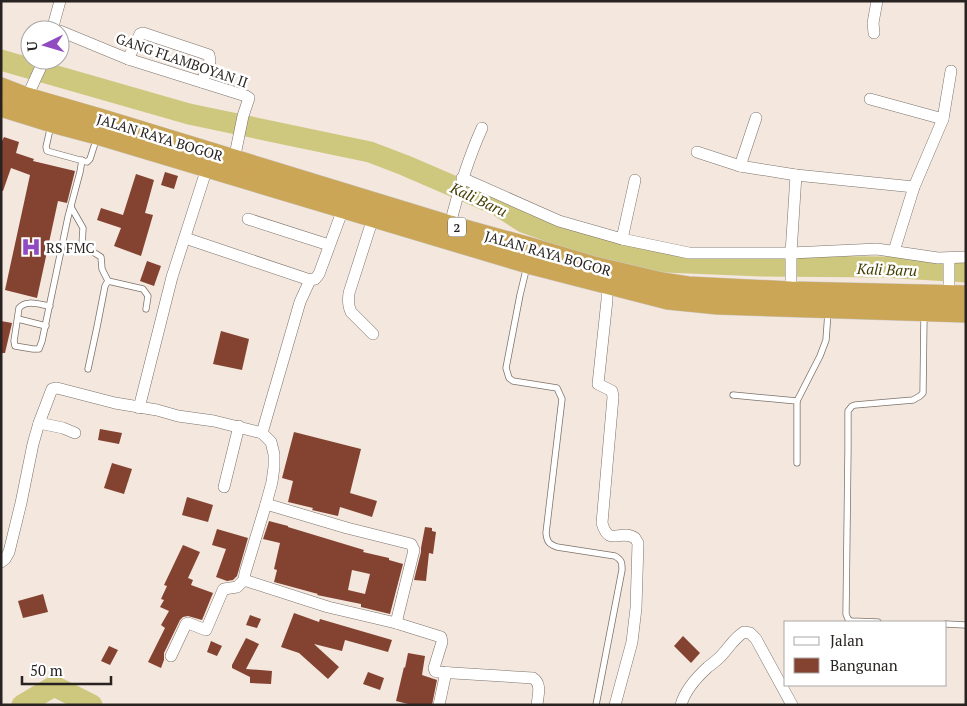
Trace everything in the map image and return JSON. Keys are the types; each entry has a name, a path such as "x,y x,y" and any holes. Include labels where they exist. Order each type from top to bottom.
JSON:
{"highway":[{"name":"JALAN RAYA BOGOR","path":"1,87 29,92 100,127 208,168 373,218 529,256 594,266 662,282 703,287 791,284 925,303 966,313"},
{"name":"JALAN RAYA BOGOR","path":"1,107 52,123 100,127 236,153 451,220 529,256 607,285 668,300 718,305 828,308 925,303 954,291"}],"street":[{"path":"57,20 60,1"},
{"path":"874,33 873,23 876,1"},
{"path":"128,59 140,34 143,33 209,55 210,60 202,82"},
{"name":"GANG FLAMBOYAN II","path":"70,36 128,59 249,98 243,116 236,153"},
{"path":"29,92 40,70"},
{"path":"894,252 914,187 943,120 952,70"},
{"path":"870,99 943,120"},
{"path":"740,166 756,118"},
{"path":"451,220 462,180 482,128"},
{"path":"696,152 740,166 914,187"},
{"path":"139,408 172,277 208,168"},
{"path":"791,284 796,174"},
{"path":"462,180 559,221 622,239 689,252 791,255 865,249 949,261 966,257"},
{"path":"622,239 636,180"},
{"path":"262,432 300,302 310,280 318,274 344,209"},
{"path":"373,218 348,299 351,312 373,334"},
{"path":"248,219 329,245"},
{"path":"186,238 310,280"},
{"path":"949,261 954,291"},
{"path":"607,285 598,384 612,391 613,396 602,523 607,535 610,537 628,535 635,538 638,544 636,608 632,642 615,705"},
{"path":"1,562 6,559 9,552 33,444 39,422 52,389 57,388 139,408 262,432 270,442 274,454 274,467 272,482 244,580 238,587 223,590 206,630 188,623 186,624 171,656"},
{"path":"39,422 75,433"},
{"path":"224,488 239,426"},
{"path":"266,504 347,528 411,544 414,550 396,623"},
{"path":"244,580 328,607 396,623 441,637 442,642 434,668 435,671 533,678 537,680 539,686 536,705"},
{"path":"681,705 682,700 700,674 719,659 738,636 744,632 750,633 756,639 792,705"},
{"path":"439,705 446,672"}],"lane":[{"path":"52,123 46,147 47,151 87,162 90,160 100,127"},
{"path":"50,306 26,303 19,308 15,346 39,349 46,326 82,160"},
{"path":"71,207 83,228 82,245 101,257 102,269 108,281 143,290 148,296 146,309"},
{"path":"529,256 506,368 509,378 513,381 557,388 562,399 546,539 549,544 556,547 615,556 620,559 622,564 596,705"},
{"path":"88,369 105,286 108,281"},
{"path":"851,621 846,614 848,411 855,405 913,400 923,393 925,303"},
{"path":"797,463 797,401 826,340 828,308"},
{"path":"18,319 46,326"},
{"path":"732,396 797,401"},
{"path":"947,624 966,625"}],"building":[{"name":"RS FMC","path":"4,137 19,142 16,153 34,159 33,161 75,171 67,203 58,201 37,298 5,290 30,175 11,168 3,191 1,191 1,143"},
{"path":"165,172 178,176 174,189 161,185"},
{"path":"136,174 154,180 145,213 153,215 141,256 114,246 121,228 97,220 101,208 123,215"},
{"path":"147,261 161,266 154,286 140,281"},
{"path":"1,321 12,323 5,353 1,353"},
{"path":"221,331 249,339 242,370 213,364"},
{"path":"100,429 122,433 119,444 98,440"},
{"path":"294,432 361,449 350,493 377,501 372,517 340,507 338,516 288,502 293,481 282,478"},
{"path":"112,463 132,469 124,494 104,488"},
{"path":"187,497 213,505 208,522 182,515"},
{"path":"269,521 403,564 390,614 361,607 361,604 317,595 274,582 277,570 274,569 280,543 263,539","holes":["352,570 370,574 365,594 348,590"]},
{"path":"425,527 432,528 432,531 436,532 433,554 429,553 426,581 414,580 421,552"},
{"path":"217,529 248,538 237,576 233,580 227,581 216,577 226,549 212,545"},
{"path":"183,545 200,552 188,578 193,580 191,585 213,593 202,620 188,616 180,620 164,653 161,668 148,662 165,628 161,625 169,611 160,607 164,600 161,599 167,586 164,585"},
{"path":"43,594 48,612 23,618 18,601"},
{"path":"294,613 319,622 320,619 392,640 388,652 345,640 342,651 314,644 339,667 328,679 299,653 281,647"},
{"path":"250,615 261,619 257,628 246,625"},
{"path":"683,636 700,653 691,663 674,646"},
{"path":"246,638 259,644 246,669 272,671 271,684 250,683 250,677 232,668"},
{"path":"211,641 222,646 217,656 207,652"},
{"path":"109,646 118,650 110,665 101,661"},
{"path":"408,653 425,656 422,675 437,680 432,705 412,705 396,701"},
{"path":"368,672 384,678 380,690 363,684"}],"waterway":[{"name":"Kali Baru","path":"1,60 189,114 370,152 497,205 523,222 588,245 665,262 762,266 884,267 966,272"},
{"path":"22,705 54,686 92,705"}],"place":[{"name":"RS FMC","path":"31,247"}]}
